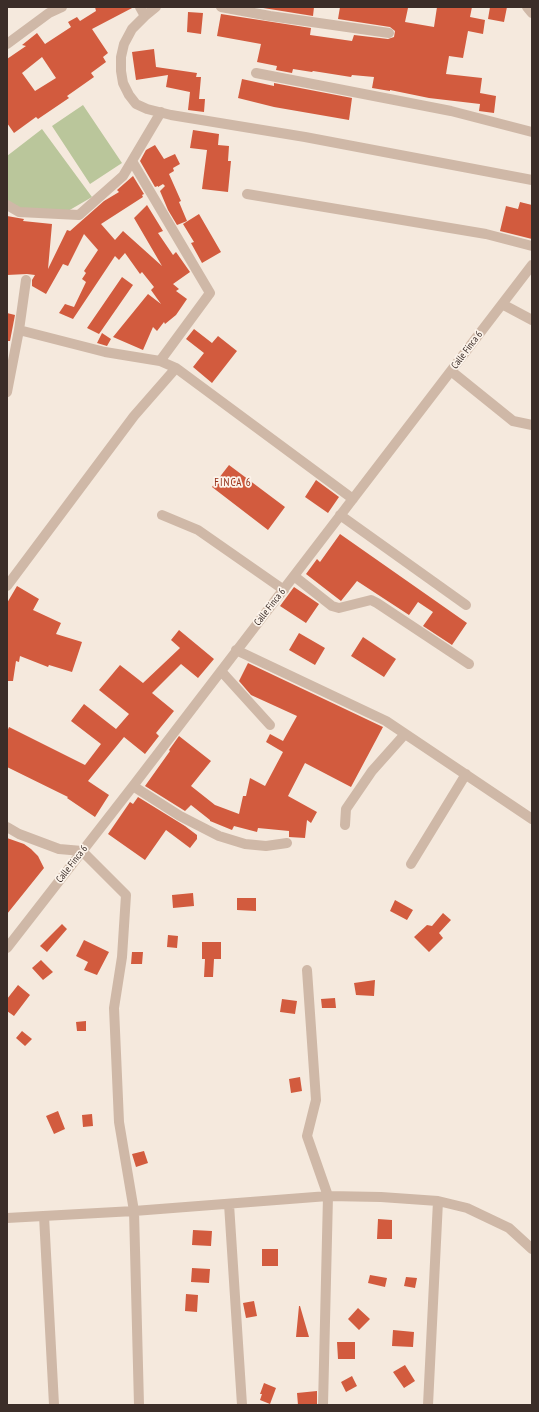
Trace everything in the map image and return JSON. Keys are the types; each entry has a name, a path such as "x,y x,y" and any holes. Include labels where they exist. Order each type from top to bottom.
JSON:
{"street":[{"path":"7,44 49,13 62,7"},
{"path":"156,7 142,12 124,44 121,57 123,83 129,95 136,104 147,109 161,112 305,137 532,180"},
{"path":"221,7 389,33"},
{"path":"527,7 532,13"},
{"path":"256,73 451,111 532,132"},
{"path":"7,205 19,212 79,215 123,176 161,112"},
{"path":"132,161 210,293 160,361"},
{"path":"247,194 486,234 532,246"},
{"name":"Calle Finca 6","path":"7,948 236,650 284,590 502,304 531,269"},
{"path":"7,392 19,330 26,280"},
{"path":"502,304 532,320"},
{"path":"19,330 105,352 160,361 176,368 353,499"},
{"path":"7,586 11,574 90,477 134,416 176,368"},
{"path":"451,371 512,421 532,425"},
{"path":"162,515 198,530 284,590"},
{"path":"340,515 466,605"},
{"path":"294,576 332,606 339,608 371,600 377,603 469,664"},
{"path":"236,650 386,721 532,819"},
{"path":"221,671 270,725"},
{"path":"345,825 346,809 372,771 405,734"},
{"path":"411,864 466,774"},
{"path":"133,786 180,816 219,836 245,844 266,846 287,844"},
{"path":"7,827 19,834 59,849 82,851 126,895 122,957 114,1008 119,1122 134,1211 139,1405"},
{"path":"307,970 316,1100 307,1136 328,1196 323,1405"},
{"path":"7,1218 134,1211 328,1196 381,1197 438,1201 467,1208 509,1228 532,1248"},
{"path":"428,1405 438,1201"},
{"path":"229,1204 242,1405"},
{"path":"44,1216 54,1405"}],"green space":[{"path":"83,105 122,163 90,184 52,126"},
{"path":"42,129 92,197 68,211 20,208 7,201 7,156"}],"building":[{"path":"95,7 134,7 92,29 108,53 103,57 106,62 91,73 94,77 67,96 69,98 38,119 36,117 14,133 7,123 7,59 26,46 22,45 37,33 45,44 71,27 68,22 77,17 80,21 96,11","holes":["42,57 56,78 35,91 22,73"]},
{"path":"257,7 314,7 313,16"},
{"path":"340,7 408,8 405,22 434,27 437,7 472,7 470,17 485,20 483,34 468,31 463,58 449,56 446,74 482,78 480,93 496,96 494,113 479,111 480,104 429,98 372,88 374,77 352,75 351,77 293,69 292,73 276,70 277,66 257,62 261,44 217,36 221,14 311,28 310,35 352,41 354,35 388,39 394,37 395,31 390,27 338,19"},
{"path":"490,7 507,7 504,22 488,19"},
{"path":"188,12 203,13 201,34 187,32"},
{"path":"154,49 156,67 197,73 196,77 201,77 199,99 205,99 204,112 188,110 190,92 166,87 168,75 136,80 132,52"},
{"path":"242,79 274,86 274,83 352,98 349,120 274,107 238,98"},
{"path":"193,130 219,134 218,145 229,146 228,161 231,161 228,192 202,189 207,150 190,148"},
{"path":"155,145 164,159 175,154 180,164 173,168 174,171 169,174 181,201 179,202 187,221 177,225 168,210 160,191 165,186 163,184 155,187 140,161 146,150"},
{"path":"133,176 144,194 142,195 143,197 101,224 115,240 123,231 162,266 134,218 147,205 163,231 158,233 173,255 176,252 190,272 173,284 179,289 176,291 187,299 176,315 165,324 164,322 157,331 153,327 143,350 113,337 148,294 161,304 151,290 154,287 142,272 140,274 125,253 119,260 115,256 73,319 59,313 65,304 74,307 86,282 82,279 86,273 84,271 98,250 84,234 68,266 63,264 46,294 32,286 32,280 35,275 7,275 7,216 24,219 23,221 52,224 48,269 67,230 70,231 104,201 119,192 117,190"},
{"path":"520,202 532,205 532,239 500,231 506,206 518,209"},
{"path":"199,214 221,252 202,263 191,243 194,242 183,224"},
{"path":"122,277 133,285 99,334 87,328"},
{"path":"7,313 15,315 10,341 7,341"},
{"path":"194,329 212,343 218,336 237,351 212,383 193,367 204,353 186,339"},
{"path":"102,333 111,339 107,346 97,343"},
{"path":"229,465 285,507 268,530 212,487"},
{"path":"316,480 339,497 328,513 305,497"},
{"path":"340,534 467,623 452,645 423,626 433,612 418,602 409,615 357,581 341,601 306,574 317,559 320,562"},
{"path":"17,586 39,599 33,610 61,623 56,634 82,642 72,672 49,665 48,667 20,656 19,662 16,661 13,681 7,681 7,603"},
{"path":"294,587 319,604 306,623 280,606"},
{"path":"179,630 214,659 198,678 181,664 152,693 174,711 156,733 159,736 145,754 124,737 88,781 109,795 95,817 67,798 68,797 7,767 7,732 9,727 85,765 101,744 71,721 84,704 116,729 129,714 99,690 120,665 143,683 180,648 171,640"},
{"path":"299,633 325,648 315,665 289,650"},
{"path":"363,637 396,659 384,677 351,656"},
{"path":"248,663 383,727 351,787 305,763 288,796 317,812 311,823 307,820 305,838 289,837 289,831 258,828 257,832 234,826 232,830 210,821 191,805 185,811 145,786 179,736 211,761 191,786 215,805 239,814 243,796 246,796 250,778 265,786 283,752 266,742 270,734 283,741 297,716 251,695 239,681"},
{"path":"138,797 197,835 197,839 190,848 166,830 145,860 108,834 130,802 133,804"},
{"path":"7,838 24,844 31,849 38,856 44,868 7,914"},
{"path":"193,893 194,906 173,908 172,895"},
{"path":"237,898 256,898 256,911 237,910"},
{"path":"395,900 413,910 407,920 390,911"},
{"path":"443,913 451,920 439,933 443,938 429,952 414,937 427,925 432,926"},
{"path":"62,924 67,929 47,952 40,946"},
{"path":"168,935 178,936 177,948 167,947"},
{"path":"84,940 109,952 97,975 84,970 88,962 76,956"},
{"path":"202,942 221,942 221,959 214,959 213,977 204,977 205,959 202,959"},
{"path":"132,952 143,952 142,964 131,964"},
{"path":"41,960 53,972 43,980 32,968"},
{"path":"375,980 374,996 356,995 354,983"},
{"path":"18,985 30,995 14,1016 7,1011 7,999"},
{"path":"335,998 336,1008 322,1008 321,999"},
{"path":"282,999 297,1001 295,1014 280,1012"},
{"path":"86,1021 86,1031 77,1031 76,1022"},
{"path":"22,1031 32,1039 25,1046 16,1038"},
{"path":"300,1077 302,1091 291,1093 289,1079"},
{"path":"58,1111 65,1129 54,1134 46,1116"},
{"path":"92,1114 93,1126 83,1127 82,1115"},
{"path":"144,1151 148,1163 136,1167 132,1154"},
{"path":"378,1219 392,1220 392,1239 377,1239"},
{"path":"193,1230 212,1231 211,1246 192,1245"},
{"path":"262,1249 278,1249 278,1266 262,1266"},
{"path":"192,1268 210,1269 209,1283 191,1282"},
{"path":"370,1275 387,1278 385,1287 368,1283"},
{"path":"406,1277 417,1278 415,1288 404,1286"},
{"path":"186,1294 198,1295 197,1312 185,1311"},
{"path":"254,1301 257,1316 246,1318 243,1303"},
{"path":"300,1306 309,1337 296,1337"},
{"path":"358,1308 370,1319 359,1330 348,1319"},
{"path":"393,1330 414,1332 413,1347 392,1346"},
{"path":"337,1342 355,1342 355,1359 338,1359"},
{"path":"405,1365 415,1381 404,1388 393,1372"},
{"path":"352,1376 357,1386 346,1392 341,1382"},
{"path":"264,1383 276,1388 270,1404 260,1400 262,1394 260,1394"},
{"path":"317,1391 317,1405 298,1405 297,1393"}],"district":[{"name":"FINCA 6","path":"233,483"}]}
